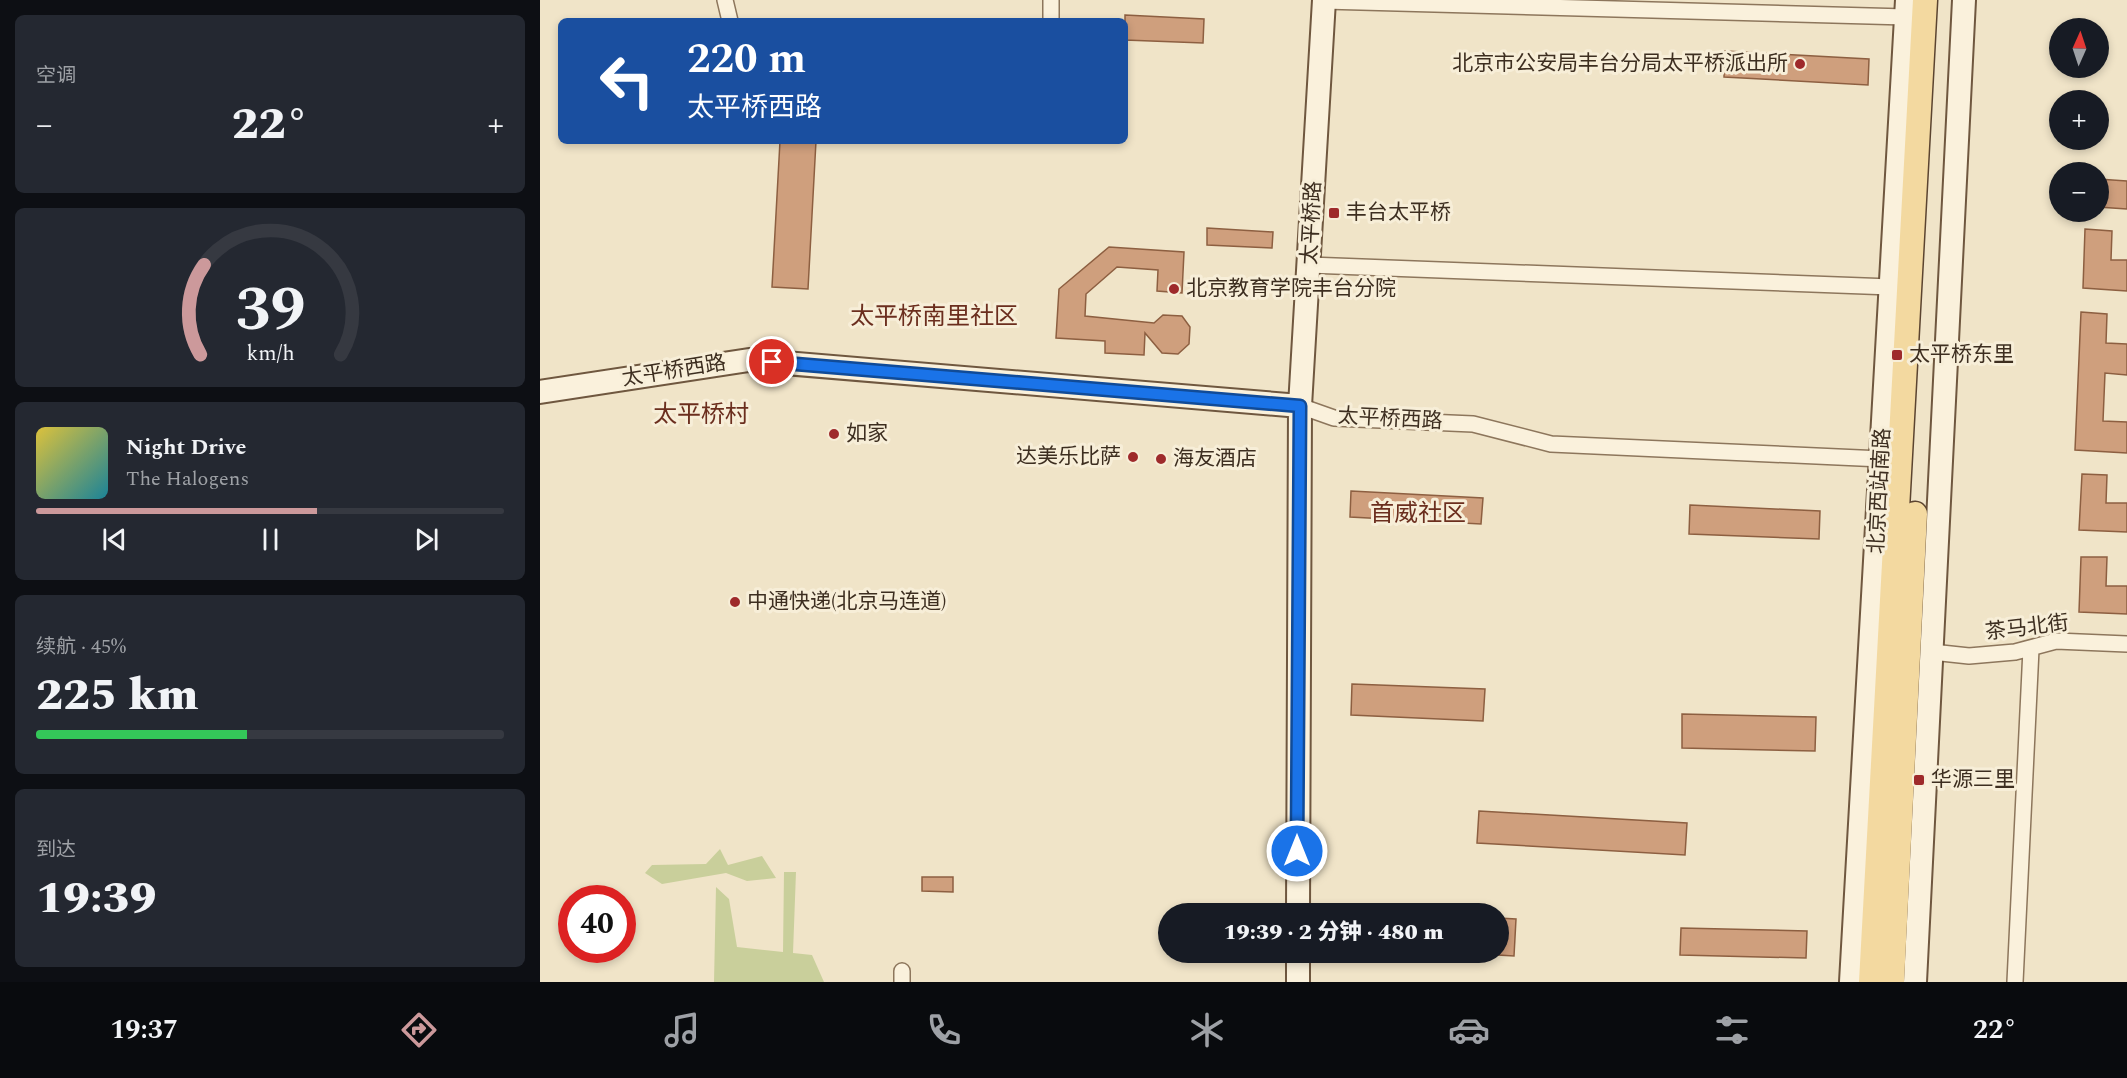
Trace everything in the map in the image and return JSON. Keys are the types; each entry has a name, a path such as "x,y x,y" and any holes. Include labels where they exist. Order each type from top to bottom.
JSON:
{"main road":[{"name":"北京西站南路","path":"1871,982 1925,0"},
{"name":"北京西站南路","path":"1892,982 1942,0"}],"street":[{"path":"725,0 729,18"},
{"path":"1051,0 1051,18"},
{"path":"1324,0 1906,9"},
{"name":"太平桥路","path":"1298,903 1300,406 1324,0"},
{"path":"1915,982 1964,0"},
{"name":"北京西站南路","path":"1851,982 1906,9"},
{"path":"1310,265 1892,287"},
{"name":"太平桥西路","path":"540,392 749,360 1300,406 1334,418 1473,424 1551,444 1882,459"},
{"name":"茶马北街","path":"1932,652 1969,656 2031,649 2056,641 2127,644"},
{"path":"2015,982 2031,649"},
{"path":"1298,963 1298,982"}],"green space":[{"path":"720,849 728,865 762,856 776,878 747,881 726,873 662,884 645,873 652,865 706,864"},
{"path":"784,872 796,872 793,953 812,955 824,982 714,982 716,887 729,899 737,947 783,952"}],"building":[{"path":"1125,15 1204,19 1203,43 1128,40 1128,18 1125,18"},
{"path":"1725,51 1869,59 1868,85 1724,77"},
{"path":"780,144 816,144 808,289 772,287"},
{"path":"2109,180 2127,181 2127,209 2109,208"},
{"path":"1207,228 1273,232 1272,248 1207,245"},
{"path":"2085,229 2112,231 2111,260 2127,260 2127,291 2083,288"},
{"path":"1109,247 1184,252 1182,293 1157,291 1158,270 1117,267 1086,294 1085,316 1154,323 1163,315 1182,316 1190,327 1189,344 1178,354 1162,353 1145,333 1144,355 1105,353 1105,341 1056,338 1059,289"},
{"path":"2081,312 2107,314 2106,343 2127,344 2127,375 2105,373 2103,421 2127,422 2127,453 2075,450"},
{"path":"2082,474 2107,475 2106,503 2127,503 2127,532 2079,530"},
{"path":"1351,491 1483,498 1481,524 1350,517"},
{"path":"1690,505 1820,511 1819,539 1689,534"},
{"path":"2081,557 2107,557 2106,586 2127,586 2127,614 2079,612"},
{"path":"1352,684 1485,689 1483,721 1351,715"},
{"path":"1682,714 1816,717 1815,751 1682,748"},
{"path":"1479,811 1687,823 1685,855 1477,843"},
{"path":"922,877 953,877 953,892 922,891"},
{"path":"1509,919 1516,919 1514,956 1509,956"},
{"path":"1681,928 1807,931 1806,958 1680,955"}],"place":[{"name":"北京市公安局丰台分局太平桥派出所","path":"1800,64"},
{"name":"丰台太平桥","path":"1334,213"},
{"name":"北京教育学院丰台分院","path":"1174,289"},
{"name":"太平桥东里","path":"1897,355"},
{"name":"如家","path":"834,434"},
{"name":"达美乐比萨","path":"1133,457"},
{"name":"海友酒店","path":"1161,459"},
{"name":"中通快递(北京马连道)","path":"735,602"},
{"name":"华源三里","path":"1919,780"}],"district":[{"name":"太平桥南里社区","path":"934,317"},
{"name":"太平桥村","path":"701,415"},
{"name":"首威社区","path":"1418,514"}],"route":[{"path":"772,362 1300,406 1297,851"}]}
